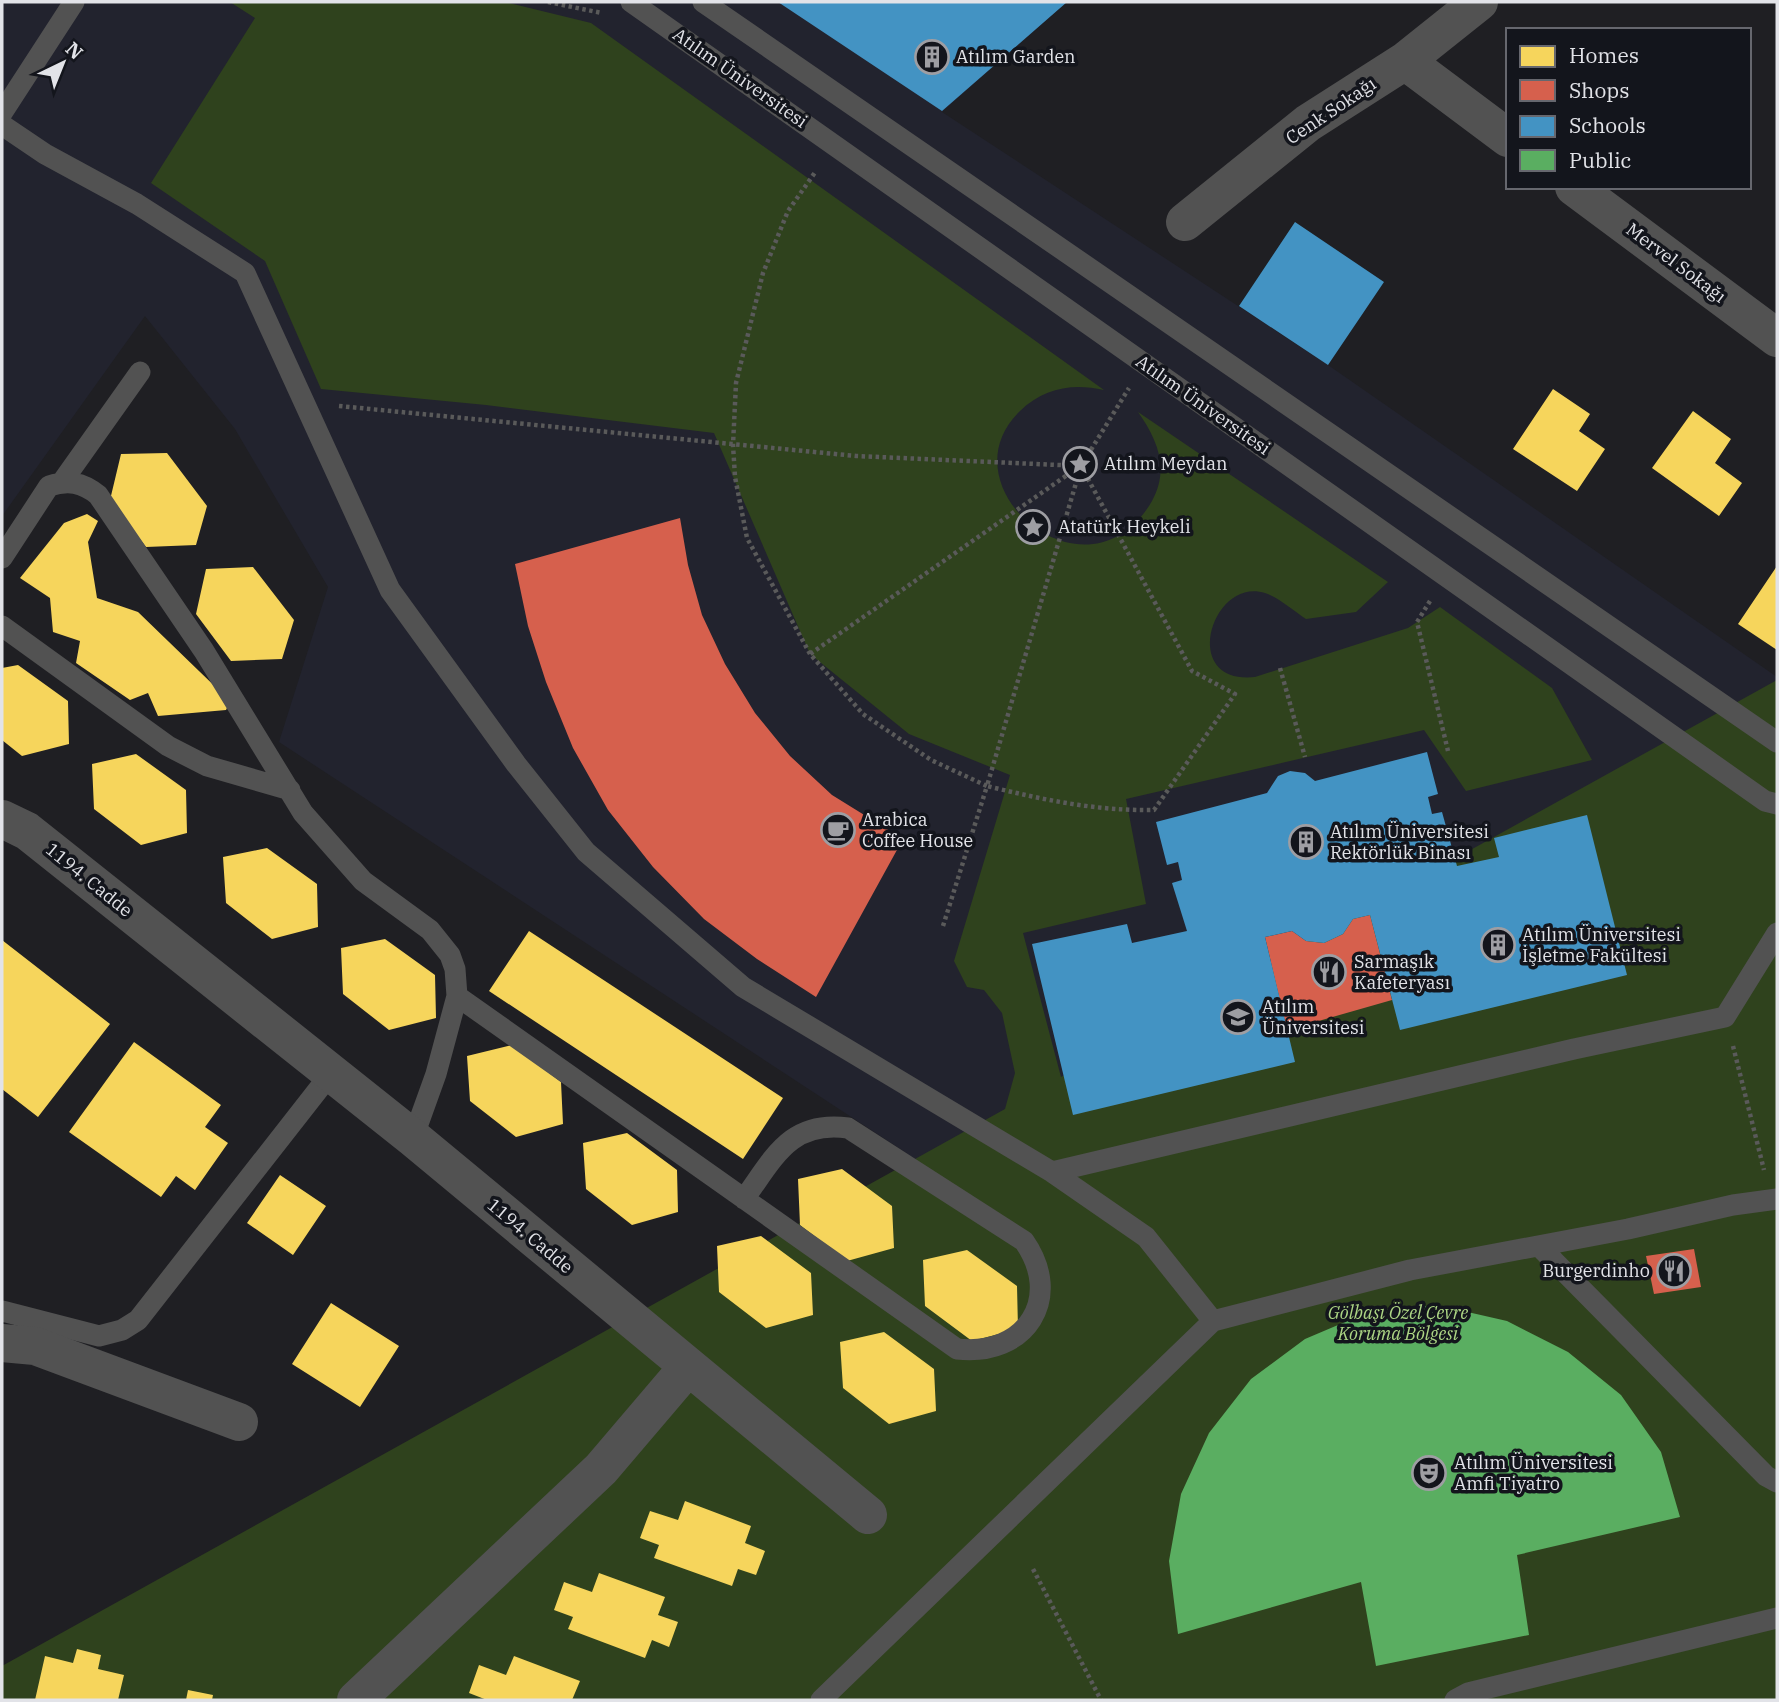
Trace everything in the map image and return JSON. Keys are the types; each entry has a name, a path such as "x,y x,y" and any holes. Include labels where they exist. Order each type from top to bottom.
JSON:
{"street":[{"name":"Cenk Sokağı","path":"1185,222 1308,123 1405,61 1479,2"},
{"path":"1405,61 1506,137"},
{"name":"Mervel Sokağı","path":"1577,189 1777,338"},
{"name":"1194. Cadde","path":"2,819 26,831 331,1072 868,1515"},
{"path":"2,1343 35,1346 239,1422"},
{"path":"356,1700 601,1469 687,1368"}],"lane":[{"path":"2,113 74,2"},
{"name":"Atılım Üniversitesi","path":"631,2 1754,793 1777,804"},
{"path":"703,2 1777,742"},
{"path":"2,125 45,154 137,204 245,273 390,590 516,764 586,852 743,987 1052,1172 1146,1237 1213,1321"},
{"path":"62,482 140,372"},
{"path":"2,558 49,486 62,482 76,483 98,495 204,651 317,831 363,881 441,941 455,969 457,996 436,1074 413,1138"},
{"path":"2,626 167,746 207,765 290,790"},
{"path":"1052,1172 1574,1049 1724,1017 1777,933"},
{"path":"457,996 744,1199 957,1349 975,1352 1008,1341 1027,1325 1040,1303 1039,1267 1024,1241 848,1128 819,1127 793,1137 744,1199"},
{"path":"2,1311 99,1336 122,1330 138,1320 331,1072"},
{"path":"821,1700 1213,1321 1410,1270 1732,1205 1777,1199"},
{"path":"1539,1246 1766,1476 1777,1482"},
{"path":"1455,1700 1468,1693 1547,1672 1777,1618"}],"path":[{"path":"820,165 788,211 763,273 736,383 733,445 735,477 747,538 810,654 863,714 931,760 987,786 1066,805 1111,811 1154,810 1235,694 1192,671 1081,466"},
{"path":"943,926 1081,466 1131,385"},
{"path":"304,403 856,456 1081,466"},
{"path":"810,654 1081,466"},
{"path":"1432,597 1417,622 1448,751"},
{"path":"1280,668 1305,757"},
{"path":"1739,1069 1762,1156"},
{"path":"1033,1569 1101,1700"}],"shaded area":[{"name":"Atılım Üniversitesi","path":"2,2 1067,2 942,112 1328,365 1777,677 1777,1700 1117,1291 279,742 328,587 235,429 145,316 2,516"}],"green space":[{"name":"Gölbaşı Özel Çevre Koruma Bölgesi","path":"230,2 505,2 591,23 1104,390 1081,387 1049,392 1020,411 1000,441 998,473 1010,502 1032,526 1061,541 1093,544 1125,532 1152,501 1160,477 1156,443 1138,412 1388,582 1356,612 1306,619 1265,593 1246,592 1230,600 1218,614 1211,632 1210,649 1217,665 1231,675 1255,677 1408,628 1440,607 1552,688 1592,760 1466,791 1424,730 1126,799 1146,904 1023,933 1061,1077 1777,680 1777,1700 2,1700 2,1666 1005,1109 1015,1073 1002,1013 984,990 967,987 954,961 1010,775 909,734 810,654 714,433 486,405 321,389 265,261 151,183 255,18"}],"building: Homes":[{"path":"1553,389 1590,414 1579,431 1605,449 1577,491 1513,449"},
{"path":"1693,411 1731,439 1715,463 1742,483 1719,516 1652,468"},
{"path":"167,453 207,506 196,545 146,547 110,500 121,454"},
{"path":"87,514 98,521 88,542 97,598 138,612 230,701 226,710 158,716 148,693 130,700 76,663 80,641 53,632 50,598 20,578 64,523"},
{"path":"1777,566 1777,650 1738,624"},
{"path":"253,567 294,620 282,659 231,661 196,614 206,569"},
{"path":"18,665 68,701 69,744 22,756 2,740 2,668"},
{"path":"136,754 186,790 187,833 141,845 94,809 92,764"},
{"path":"267,848 317,884 318,927 272,939 226,903 223,857"},
{"path":"529,931 783,1098 743,1159 489,991"},
{"path":"385,939 435,975 436,1018 389,1030 343,994 341,948"},
{"path":"2,940 110,1024 38,1117 2,1089"},
{"path":"134,1042 221,1105 205,1127 228,1143 195,1190 176,1176 161,1197 69,1132"},
{"path":"512,1045 561,1082 563,1124 516,1137 470,1101 467,1056"},
{"path":"627,1133 677,1170 678,1212 632,1225 586,1189 583,1143"},
{"path":"842,1169 892,1206 894,1248 847,1261 800,1225 798,1179"},
{"path":"280,1175 326,1206 293,1255 247,1223"},
{"path":"761,1236 811,1273 813,1315 766,1328 719,1292 717,1246"},
{"path":"967,1250 1017,1286 1018,1329 972,1341 925,1306 923,1260"},
{"path":"331,1303 399,1346 360,1407 292,1364"},
{"path":"884,1332 934,1369 936,1411 889,1424 843,1388 840,1342"},
{"path":"685,1501 751,1526 745,1543 765,1551 756,1575 738,1569 732,1586 654,1558 659,1545 640,1538 650,1511 678,1520"},
{"path":"599,1573 665,1597 658,1615 678,1622 669,1647 652,1640 645,1658 568,1629 573,1617 554,1610 564,1582 592,1592"},
{"path":"77,1649 101,1655 98,1669 124,1675 118,1700 35,1700 45,1656 73,1663"},
{"path":"514,1656 580,1681 572,1700 487,1700 469,1693 479,1665 506,1675"},
{"path":"188,1690 213,1695 212,1700 186,1700"}],"building: Shops":[{"path":"680,518 688,565 702,615 725,664 755,713 790,756 832,795 903,839 816,997 757,959 704,919 653,867 608,810 573,748 546,682 528,626 515,564"},
{"name":"Sarmaşık Kafeteryası","path":"1370,915 1392,1000 1287,1030 1265,937 1292,931 1306,941 1324,943 1343,934 1353,919"},
{"name":"Burgerdinho","path":"1694,1249 1701,1287 1654,1294 1646,1256"}],"building: Schools":[{"name":"Atılım Garden","path":"778,2 1067,2 942,111"},
{"path":"1295,222 1384,282 1328,365 1239,306"},
{"path":"1427,752 1438,794 1428,797 1432,814 1442,812 1457,866 1499,857 1494,838 1587,815 1627,975 1400,1030 1370,915 1353,919 1343,934 1324,943 1306,941 1292,931 1265,937 1295,1062 1073,1115 1032,944 1127,924 1132,943 1187,931 1172,883 1182,880 1178,862 1167,865 1156,822 1267,793 1278,776 1290,771 1305,773 1315,781"}],"building: Public":[{"name":"Atılım Üniversitesi Amfi Tiyatro","path":"1437,1305 1507,1321 1568,1352 1621,1395 1661,1452 1680,1517 1517,1555 1529,1635 1376,1666 1361,1582 1178,1634 1169,1561 1181,1494 1209,1433 1251,1379 1305,1339 1371,1311"}],"place":[{"name":"Atılım Garden","path":"932,57"},
{"name":"Atılım Meydan","path":"1080,464"},
{"name":"Atatürk Heykeli","path":"1033,527"},
{"name":"Arabica Coffee House","path":"838,830"},
{"name":"Atılım Üniversitesi Rektörlük Binası","path":"1306,842"},
{"name":"Atılım Üniversitesi İşletme Fakültesi","path":"1498,945"},
{"name":"Sarmaşık Kafeteryası","path":"1329,972"},
{"name":"Atılım Üniversitesi","path":"1238,1017"},
{"name":"Burgerdinho","path":"1674,1271"},
{"name":"Atılım Üniversitesi Amfi Tiyatro","path":"1429,1473"}]}
